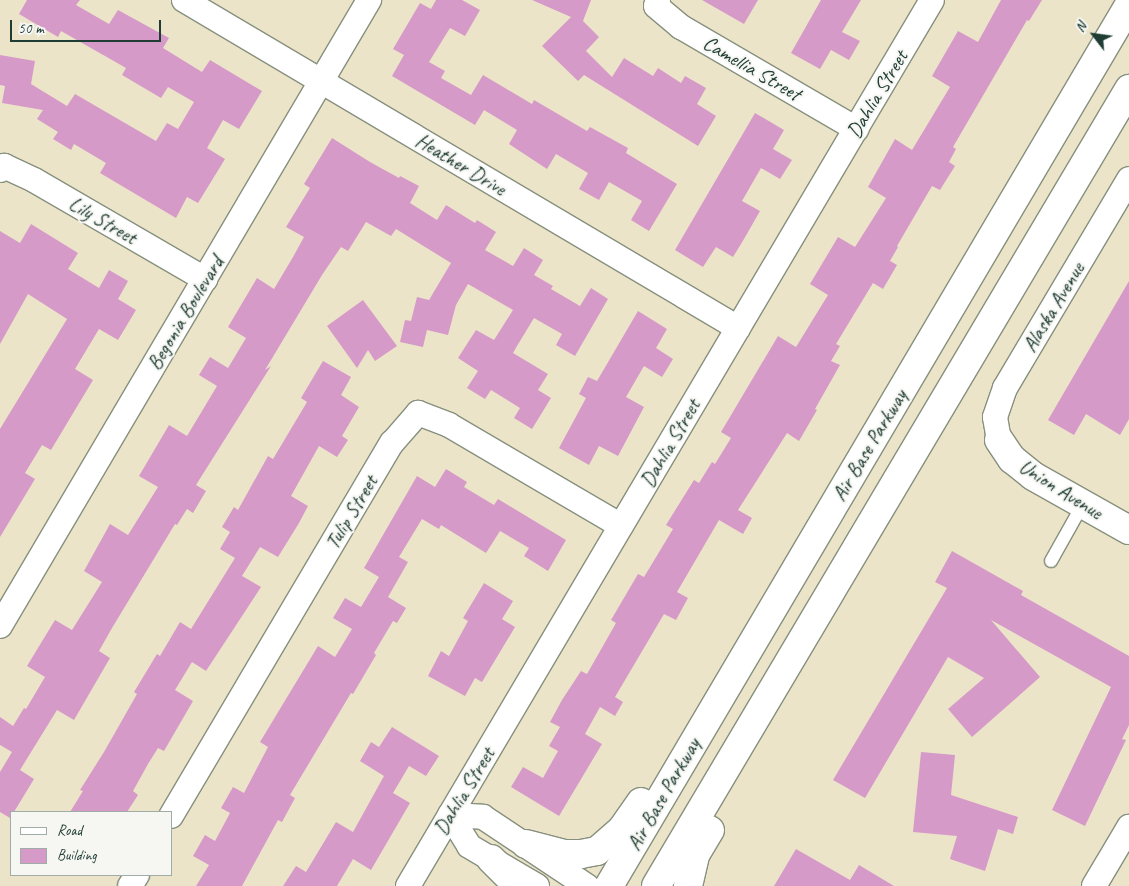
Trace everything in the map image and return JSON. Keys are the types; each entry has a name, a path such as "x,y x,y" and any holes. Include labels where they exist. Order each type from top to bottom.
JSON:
{"main road":[{"name":"Air Base Parkway","path":"610,886 1129,5"},
{"name":"Air Base Parkway","path":"656,886 1129,89"},
{"name":"Union Avenue","path":"999,440 1012,459 1033,476 1129,530"},
{"path":"688,886 695,854 757,750 799,647"},
{"path":"526,844 565,854 597,851 622,829 649,791 692,745"},
{"path":"491,859 518,886"}],"street":[{"name":"Heather Drive","path":"184,0 738,328"},
{"name":"Begonia Boulevard","path":"0,626 369,0"},
{"name":"Camellia Street","path":"658,0 656,6 681,27 856,129"},
{"name":"Dahlia Street","path":"408,886 932,0"},
{"name":"Lily Street","path":"0,170 4,166 34,180 205,279"},
{"name":"Alaska Avenue","path":"999,440 995,417 1005,388 1129,179"},
{"name":"Tulip Street","path":"172,814 392,443 418,413 449,425 621,526"},
{"path":"450,815 483,817 526,844 586,886"},
{"path":"450,815 469,846 536,886"},
{"path":"1094,886 1129,827"}],"lane":[{"path":"1051,561 1083,504"}],"building":[{"path":"27,0 80,0 76,5 109,24 118,10 169,38 163,48 202,72 210,60 262,91 239,129 223,120 207,148 225,159 198,203 187,197 176,218 100,173 106,163 74,144 71,150 53,139 58,132 37,119 43,110 2,103 5,86 0,85 0,55 35,61 31,84 67,106 75,94 156,141 167,123 178,129 194,102 168,87 161,98 122,75 126,68 61,31 58,37 19,14"},
{"path":"436,0 462,0 480,10 465,36 450,28 429,62 445,71 441,78 471,95 483,75 532,104 534,100 587,131 590,127 628,148 626,153 677,184 649,231 631,220 642,201 609,182 599,200 579,189 588,173 556,154 547,169 509,144 517,130 484,110 475,125 392,76 404,55 393,49 420,3 431,9"},
{"path":"532,0 591,0 583,21 599,37 586,51 612,77 624,58 653,76 658,68 681,83 685,76 706,88 697,104 716,116 698,146 584,75 578,81 542,46 571,17"},
{"path":"702,0 758,0 744,24"},
{"path":"821,0 861,0 842,32 860,41 849,60 831,50 820,69 791,53"},
{"path":"1001,0 1042,0 1029,21 1027,20 953,147 956,149 949,162 955,166 940,190 932,186 897,246 890,261 897,265 883,289 873,283 836,344 840,346 831,361 840,365 799,441 787,433 738,510 752,518 743,534 719,520 677,592 688,598 676,620 664,614 615,697 623,702 615,716 600,707 585,734 602,744 559,816 511,787 523,767 543,778 558,751 549,746 560,727 550,722 562,700 581,671 587,674 616,623 611,620 638,574 644,577 673,529 666,525 694,480 699,483 712,462 715,464 731,438 721,432 778,336 796,347 828,295 810,284 838,237 855,247 886,198 868,187 895,139 912,150 950,87 932,76 958,31 978,42"},
{"path":"755,113 784,130 773,149 792,160 780,179 761,168 742,201 760,211 744,239 733,257 716,247 703,267 675,250"},
{"path":"332,138 399,178 400,176 419,186 410,203 437,220 446,205 475,223 477,220 496,232 485,250 513,266 524,248 543,260 534,275 553,286 551,289 580,306 591,288 608,299 575,356 556,345 562,334 534,318 517,346 513,353 548,374 538,390 551,398 532,429 514,418 520,408 491,390 485,399 467,388 478,371 458,358 476,330 494,340 513,310 468,284 456,305 448,335 427,330 423,347 400,342 405,320 411,321 417,297 429,300 451,263 396,229 391,236 366,222 348,251 341,247 322,275 265,370 271,366 196,485 206,491 193,513 187,509 177,525 175,524 112,628 99,651 110,658 74,720 57,710 20,770 34,779 15,811 10,811 10,818 0,812 0,772 12,752 0,745 0,717 13,726 24,708 26,709 45,677 27,666 55,620 72,630 102,582 84,571 110,524 128,535 158,487 139,476 169,425 187,436 217,386 199,375 210,357 228,368 246,338 228,327 257,278 274,289 293,257 304,237 286,227 310,188 304,184"},
{"path":"31,224 78,253 68,269 99,288 109,270 128,281 118,299 136,310 118,340 99,329 75,369 93,380 51,450 42,445 25,473 35,479 0,537 0,429 67,319 28,294 0,344 0,231 20,243"},
{"path":"1129,281 1129,419 1120,435 1086,414 1074,435 1048,420"},
{"path":"363,300 397,346 375,361 368,350 357,368 327,326"},
{"path":"638,311 667,329 656,348 673,359 662,377 644,366 626,397 644,407 618,456 599,446 589,465 559,448 586,398 579,394 588,377 597,381"},
{"path":"323,361 351,377 341,395 359,407 342,436 348,440 337,457 319,446 291,496 308,506 278,557 260,547 242,576 261,587 206,671 192,662 175,690 193,701 164,751 158,748 148,764 133,791 138,795 128,811 71,811 83,791 80,790 137,694 134,692 157,654 160,656 180,622 191,629 235,558 220,549 230,532 222,527 234,507 238,510 268,456 273,459 307,402 301,398"},
{"path":"446,469 467,482 464,487 494,505 498,499 566,540 548,571 524,556 529,548 500,531 486,553 441,525 439,529 422,519 399,557 408,562 388,597 406,608 397,623 393,621 353,694 351,693 290,795 295,798 282,822 278,820 242,886 196,886 209,865 193,856 205,835 215,841 230,813 221,808 233,787 244,793 268,747 260,742 318,646 335,657 352,629 333,618 345,598 361,607 379,577 364,568 417,476 435,487"},
{"path":"952,551 1023,591 1021,595 1129,656 1129,725 1122,739 1126,740 1085,826 1052,810 1111,687 991,620 1040,677 972,737 948,709 984,678 948,657 865,798 833,780 947,588 935,582"},
{"path":"484,583 513,601 502,619 515,627 482,682 475,678 465,696 428,676 441,651 449,656 468,621 463,618"},
{"path":"392,727 439,756 426,776 409,766 393,793 410,803 371,870 353,859 337,886 283,886 296,866 306,872 336,822 353,832 384,776 360,761 371,742 379,747"},
{"path":"921,752 955,755 951,795 1018,817 1013,834 998,829 985,871 950,859 957,836 913,832"},
{"path":"796,849 850,880 859,865 894,886 774,886"}]}
